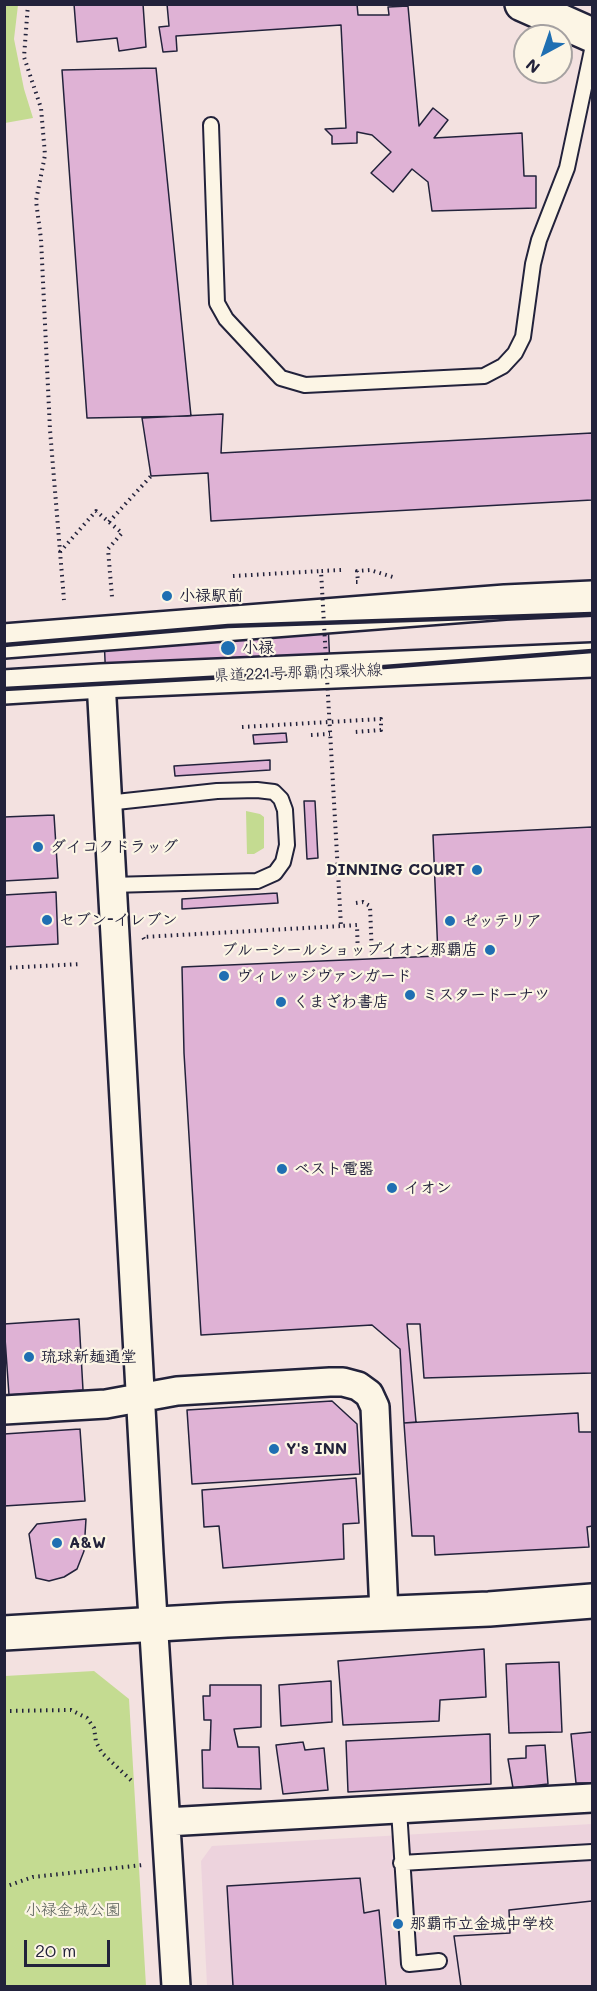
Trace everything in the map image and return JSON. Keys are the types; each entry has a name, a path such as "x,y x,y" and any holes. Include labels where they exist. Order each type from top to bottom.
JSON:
{"main road":[{"path":"522,4 592,35"},
{"path":"4,641 505,602 592,598"},
{"name":"県道221号那覇内環状線","path":"4,687 592,660"},
{"path":"4,1633 489,1609 592,1601"}],"street":[{"path":"101,681 176,1986"},
{"path":"4,1410 106,1404 177,1391 330,1382 343,1382 357,1386 369,1394 375,1407 384,1613"},
{"path":"166,1822 592,1798"}],"lane":[{"path":"211,125 217,303 225,320 281,378 305,385 484,376 503,366 515,353 523,337 533,264 539,240 567,168 592,50"},
{"path":"107,803 217,791 274,792 281,798 285,810 287,845 283,862 275,873 257,881 111,885"},
{"path":"399,1810 409,1964 439,1961"},
{"path":"401,1863 592,1852"}],"path":[{"path":"28,4 24,57 41,108 45,155 36,201 41,239 50,430 64,600"},
{"path":"110,522 151,476"},
{"path":"60,552 96,511 110,522 122,533 108,549 112,597"},
{"path":"233,576 341,570"},
{"path":"346,582 358,582 357,571 370,570 401,580"},
{"path":"321,571 341,926"},
{"path":"242,727 381,719 381,730 355,732"},
{"path":"311,735 330,734"},
{"path":"356,903 363,902 370,906 372,956"},
{"path":"143,937 357,925 358,959"},
{"path":"4,968 81,964"},
{"path":"4,1711 71,1710 87,1718 94,1728 96,1742 102,1753 142,1790"},
{"path":"4,1887 33,1877 147,1865"}],"shaded area":[{"name":"那覇市立金城中学校","path":"592,1824 592,1986 207,1986 201,1861 212,1846"}],"green space":[{"path":"5,4 18,5 14,39 24,89 33,118 5,123"},
{"path":"246,811 264,817 264,848 254,854 247,854"},
{"name":"小禄金城公園","path":"94,1671 129,1699 146,1986 5,1986 5,1676"}],"building":[{"path":"74,4 143,4 146,47 119,51 117,38 77,42"},
{"path":"167,4 357,4 358,15 389,15 388,7 408,6 419,126 433,108 448,120 434,138 522,133 524,176 536,176 536,208 432,211 428,182 412,169 393,192 371,173 391,152 372,135 357,132 357,143 332,144 332,136 325,129 346,128 341,25 176,36 177,51 163,52 159,27 169,26"},
{"path":"156,68 191,416 87,418 62,70"},
{"path":"223,414 221,453 592,433 592,500 211,521 208,473 151,476 142,418"},
{"path":"328,622 330,667 106,683 104,637"},
{"path":"286,733 287,742 254,744 253,735"},
{"path":"270,760 270,770 175,776 174,766"},
{"path":"304,801 315,801 318,858 307,859"},
{"path":"54,815 58,878 4,881 4,817"},
{"name":"イオン","path":"592,827 592,1373 424,1378 420,1324 407,1324 416,1422 404,1423 400,1349 372,1325 201,1335 184,1053 182,967 438,956 433,835"},
{"path":"56,892 58,944 4,947 4,895"},
{"path":"277,893 278,903 182,909 182,899"},
{"path":"79,1319 83,1390 9,1395 4,1324"},
{"name":"Y's INN","path":"332,1401 357,1424 360,1474 192,1484 187,1410"},
{"path":"578,1413 579,1432 592,1432 592,1526 587,1527 589,1547 435,1555 434,1536 412,1536 404,1423"},
{"path":"80,1429 85,1501 4,1506 4,1434"},
{"path":"356,1478 359,1523 343,1524 344,1559 223,1568 219,1526 204,1527 202,1490"},
{"name":"A&W","path":"86,1519 84,1551 77,1569 64,1577 49,1581 36,1578 29,1534 37,1524"},
{"path":"484,1649 486,1697 440,1700 439,1721 343,1725 338,1661"},
{"path":"559,1662 562,1732 509,1733 506,1664"},
{"path":"331,1681 332,1722 281,1726 279,1685"},
{"path":"210,1685 261,1685 261,1727 234,1729 238,1747 259,1747 261,1789 203,1788 202,1750 210,1750 211,1720 204,1720 203,1696 210,1696"},
{"path":"592,1732 592,1783 576,1783 571,1734"},
{"path":"490,1734 491,1784 348,1792 346,1741"},
{"path":"303,1742 305,1750 324,1748 328,1790 283,1794 276,1745"},
{"path":"545,1745 548,1784 513,1788 508,1759 526,1758 526,1746"},
{"path":"360,1878 364,1913 379,1910 386,1986 233,1986 227,1886"},
{"path":"592,1901 592,1986 461,1986 454,1936 510,1933 509,1910"},
{"path":"592,1901 592,1986 461,1986 454,1936 510,1933 509,1910"}],"railway":[{"path":"4,645 228,626 592,614"},
{"path":"4,689 319,672 592,651"}],"place":[{"name":"小禄駅前","path":"167,596"},
{"name":"小禄","path":"228,648"},
{"name":"ダイコクドラッグ","path":"38,847"},
{"name":"DINNING COURT","path":"477,870"},
{"name":"セブン-イレブン","path":"47,920"},
{"name":"ゼッテリア","path":"450,921"},
{"name":"ブルーシールショップイオン那覇店","path":"490,950"},
{"name":"ヴィレッジヴァンガード","path":"224,976"},
{"name":"ミスタードーナツ","path":"410,995"},
{"name":"くまざわ書店","path":"281,1002"},
{"name":"ベスト電器","path":"282,1169"},
{"name":"イオン","path":"392,1188"},
{"name":"琉球新麺通堂","path":"29,1357"},
{"name":"Y's INN","path":"274,1449"},
{"name":"A&W","path":"57,1543"},
{"name":"那覇市立金城中学校","path":"398,1924"}]}
